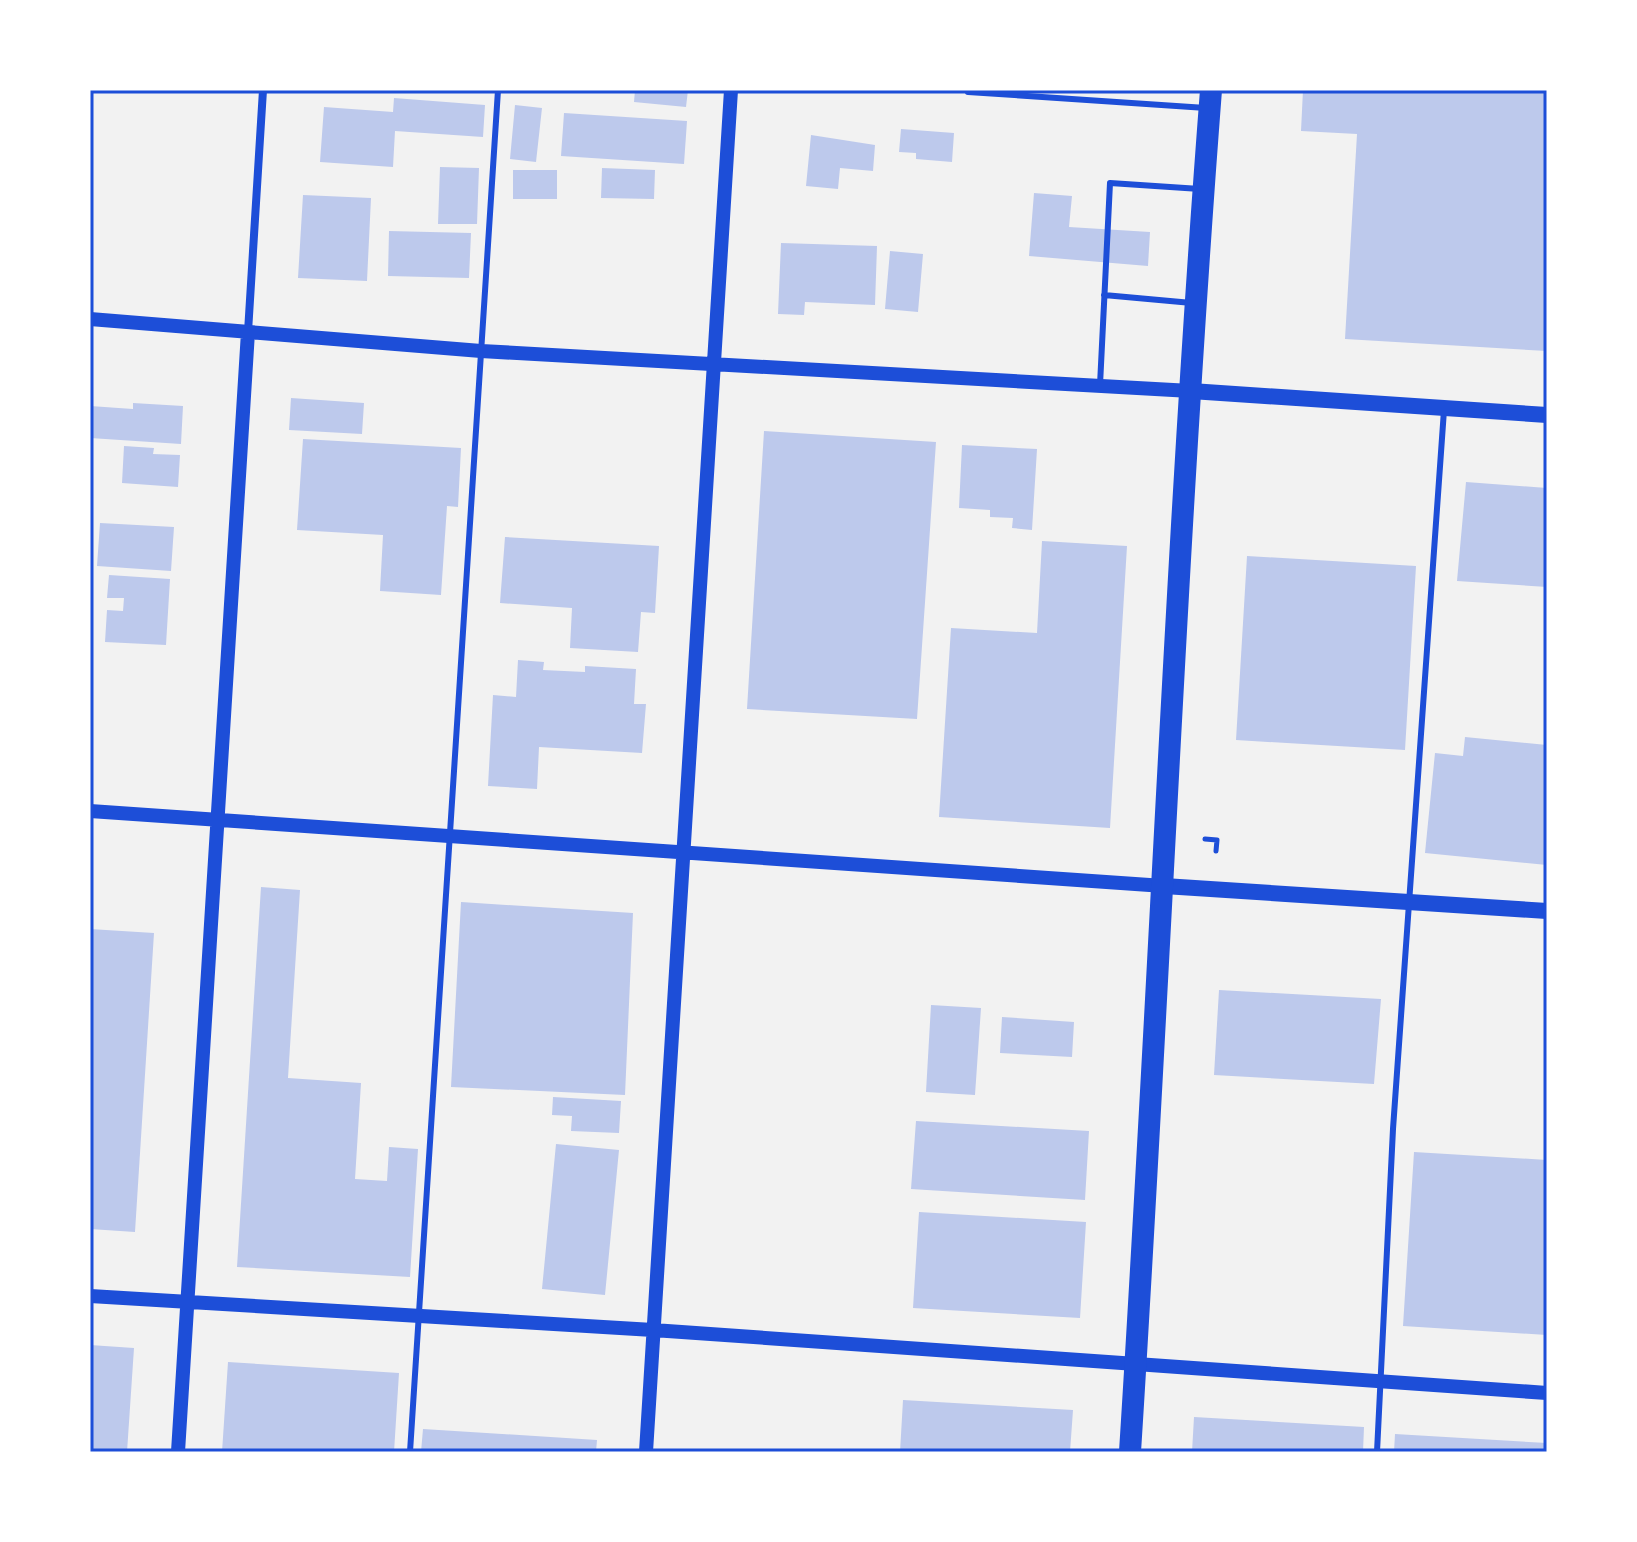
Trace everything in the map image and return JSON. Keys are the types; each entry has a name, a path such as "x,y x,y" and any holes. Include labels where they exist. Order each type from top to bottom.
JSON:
{"highway":[{"path":"1130,1452 1164,886 1167,765 1210,99"}],"main road":[{"path":"1191,391 1547,415"},
{"path":"1164,886 1547,911"}],"street":[{"path":"178,1452 263,90"},
{"path":"646,1452 731,90"},
{"path":"90,319 481,351 1191,391"},
{"path":"90,811 1164,886"},
{"path":"90,1296 653,1330 1547,1393"}],"lane":[{"path":"410,1452 498,90"},
{"path":"968,92 1210,99"},
{"path":"1100,386 1110,183 1204,189"},
{"path":"1104,295 1197,303"},
{"path":"1377,1452 1393,1129 1444,408"}],"path":[{"path":"1205,839 1217,840 1216,851"}],"building":[{"path":"635,90 688,90 686,107 634,102"},
{"path":"1303,90 1547,90 1547,351 1345,339 1357,134 1301,131"},
{"path":"394,98 485,105 483,137 395,131 393,167 320,162 324,107 393,112"},
{"path":"515,105 542,108 536,162 510,159"},
{"path":"564,113 687,121 684,164 561,156"},
{"path":"901,129 954,133 952,162 916,159 916,153 899,152"},
{"path":"811,135 875,145 873,171 840,168 838,189 806,186"},
{"path":"440,167 479,168 477,224 438,224"},
{"path":"602,168 655,170 654,199 601,198"},
{"path":"513,170 557,170 557,199 513,199"},
{"path":"1034,193 1072,196 1069,227 1150,232 1148,266 1029,256"},
{"path":"303,195 371,198 367,281 298,278"},
{"path":"389,231 471,233 469,278 388,276"},
{"path":"781,243 877,246 875,305 805,302 804,315 778,314"},
{"path":"890,251 923,254 918,312 885,309"},
{"path":"291,398 364,403 362,434 289,430"},
{"path":"133,403 183,406 181,444 90,438 90,406 133,409"},
{"path":"764,431 936,442 917,719 747,709"},
{"path":"303,439 461,448 458,507 447,506 441,595 380,591 383,535 297,530"},
{"path":"962,445 1037,449 1032,530 1012,528 1013,518 990,517 990,510 959,508"},
{"path":"124,446 154,448 153,454 180,455 178,487 122,483"},
{"path":"1466,482 1547,488 1547,587 1457,581"},
{"path":"100,523 174,527 171,571 97,566"},
{"path":"505,537 659,546 655,613 641,612 638,652 570,648 572,608 500,603"},
{"path":"1042,541 1127,546 1110,828 939,817 951,628 1037,633"},
{"path":"1247,556 1416,566 1405,750 1236,740"},
{"path":"109,575 170,579 166,645 105,642 107,610 123,611 124,598 107,598"},
{"path":"518,660 544,662 543,670 585,672 585,666 636,669 634,704 646,704 642,753 539,747 537,789 488,786 493,695 516,697"},
{"path":"1465,737 1547,745 1547,865 1425,853 1435,753 1463,756"},
{"path":"261,887 300,890 288,1078 361,1083 355,1179 387,1181 389,1147 418,1149 410,1277 237,1267"},
{"path":"461,902 633,913 625,1095 451,1087"},
{"path":"90,929 154,933 135,1232 90,1229"},
{"path":"1219,990 1381,999 1374,1084 1214,1075"},
{"path":"931,1005 981,1008 975,1095 926,1092"},
{"path":"1002,1017 1074,1022 1072,1057 1000,1053"},
{"path":"553,1097 621,1101 619,1133 571,1131 572,1116 552,1115"},
{"path":"916,1121 1089,1131 1085,1200 911,1189"},
{"path":"556,1144 619,1150 605,1295 542,1289"},
{"path":"1414,1152 1547,1160 1547,1335 1403,1326"},
{"path":"919,1212 1086,1222 1080,1318 913,1308"},
{"path":"90,1345 134,1348 127,1452 90,1452"},
{"path":"228,1362 399,1373 394,1452 222,1452"},
{"path":"903,1400 1073,1410 1070,1452 900,1452"},
{"path":"1194,1417 1364,1427 1363,1452 1192,1452"},
{"path":"423,1429 597,1440 596,1452 421,1452"},
{"path":"1395,1434 1547,1443 1547,1452 1394,1452"}]}
